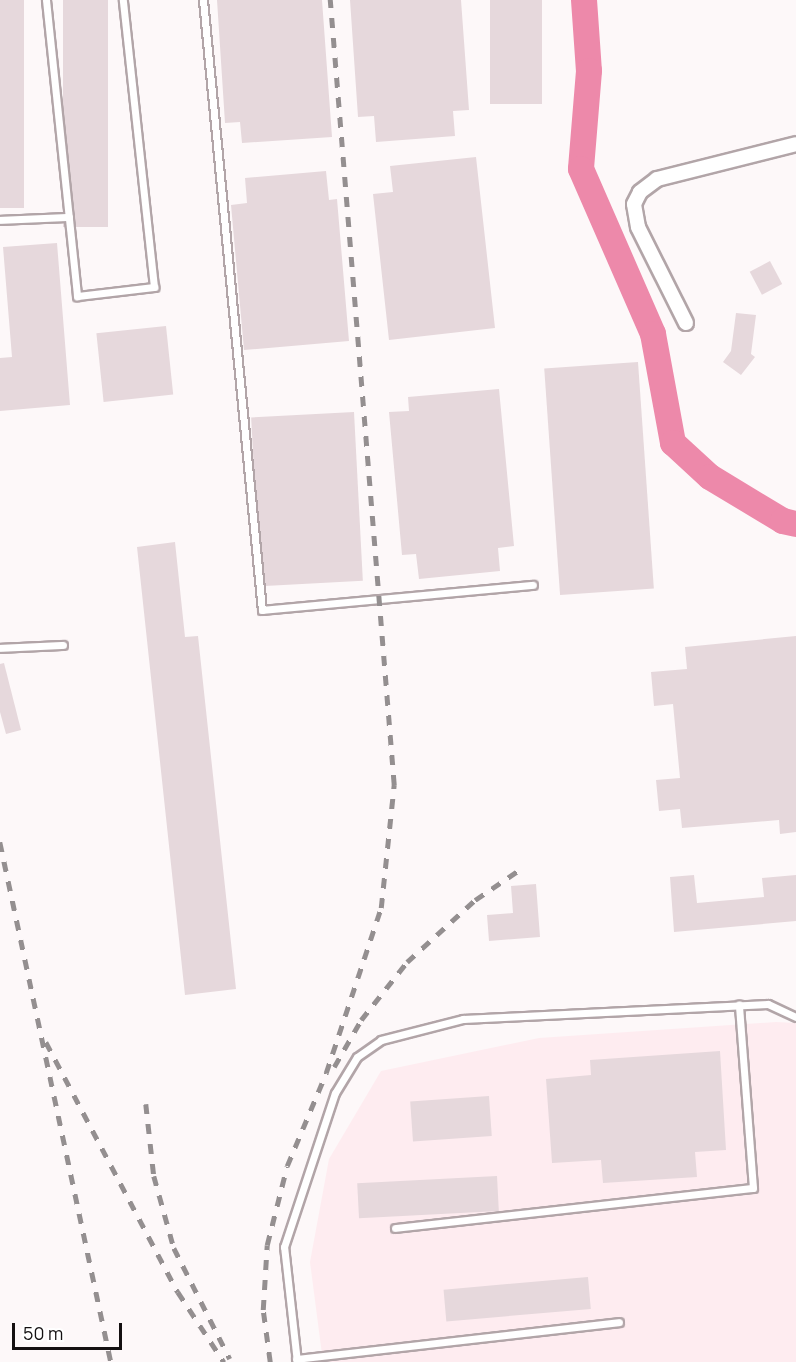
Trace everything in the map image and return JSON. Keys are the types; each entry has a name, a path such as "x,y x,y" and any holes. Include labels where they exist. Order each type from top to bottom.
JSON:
{"street":[{"path":"686,323 638,227 634,204 640,192 657,179 796,144"}],"lane":[{"path":"46,0 77,296 154,288 123,0"},
{"path":"203,0 262,610 533,585"},
{"path":"0,220 69,217"},
{"path":"0,648 63,645"},
{"path":"619,1322 297,1361 284,1247 335,1093 357,1057 381,1040 463,1019 768,1004 796,1017"},
{"path":"394,1228 753,1188 739,1005"}],"shaded area":[{"path":"776,1022 796,1023 796,1362 323,1362 310,1262 329,1159 381,1071 539,1038"}],"building":[{"path":"0,0 24,0 24,208 0,208"},
{"path":"63,0 108,0 108,227 63,227"},
{"path":"217,0 322,0 332,137 242,143 240,122 225,123"},
{"path":"350,0 461,0 469,110 453,111 455,136 376,142 374,116 358,117"},
{"path":"490,0 542,0 542,104 490,104"},
{"path":"476,157 495,328 389,340 373,194 393,192 390,166"},
{"path":"326,171 329,200 337,199 349,341 244,350 231,205 247,203 245,178"},
{"path":"57,243 70,405 0,411 0,358 12,357 3,247"},
{"path":"770,261 782,284 762,295 750,272"},
{"path":"736,313 756,315 751,354 755,357 741,375 723,362 731,351"},
{"path":"166,326 173,395 104,402 96,333"},
{"path":"638,362 654,588 560,595 544,369"},
{"path":"499,389 514,546 498,548 500,571 419,579 416,554 402,555 389,412 409,411 408,397"},
{"path":"354,412 363,581 260,586 251,417"},
{"path":"175,542 185,637 198,636 236,989 185,995 137,547"},
{"path":"796,636 796,832 780,834 779,820 682,828 680,809 659,811 656,780 680,778 673,704 654,706 651,672 687,669 685,647"},
{"path":"4,663 21,730 6,734 0,712 0,664"},
{"path":"694,875 697,903 764,897 762,878 796,875 796,921 674,932 670,877"},
{"path":"536,884 540,937 489,941 487,915 513,913 511,886"},
{"path":"720,1051 726,1150 695,1152 697,1177 603,1183 601,1160 552,1163 546,1079 591,1075 590,1060"},
{"path":"489,1096 492,1136 413,1141 410,1102"},
{"path":"497,1176 499,1211 359,1218 357,1183"},
{"path":"588,1277 591,1309 446,1322 444,1290"}],"waterway":[{"path":"584,0 589,71 581,169 653,334 673,443 710,477 783,521 796,524"}],"railway":[{"path":"270,1362 263,1310 267,1245 287,1166 326,1073 381,908 394,785 330,0"},
{"path":"0,842 111,1362"},
{"path":"334,1067 361,1020 407,962 475,900 522,868"},
{"path":"46,1042 178,1292 224,1362"},
{"path":"146,1104 154,1176 174,1248 230,1359"}]}
